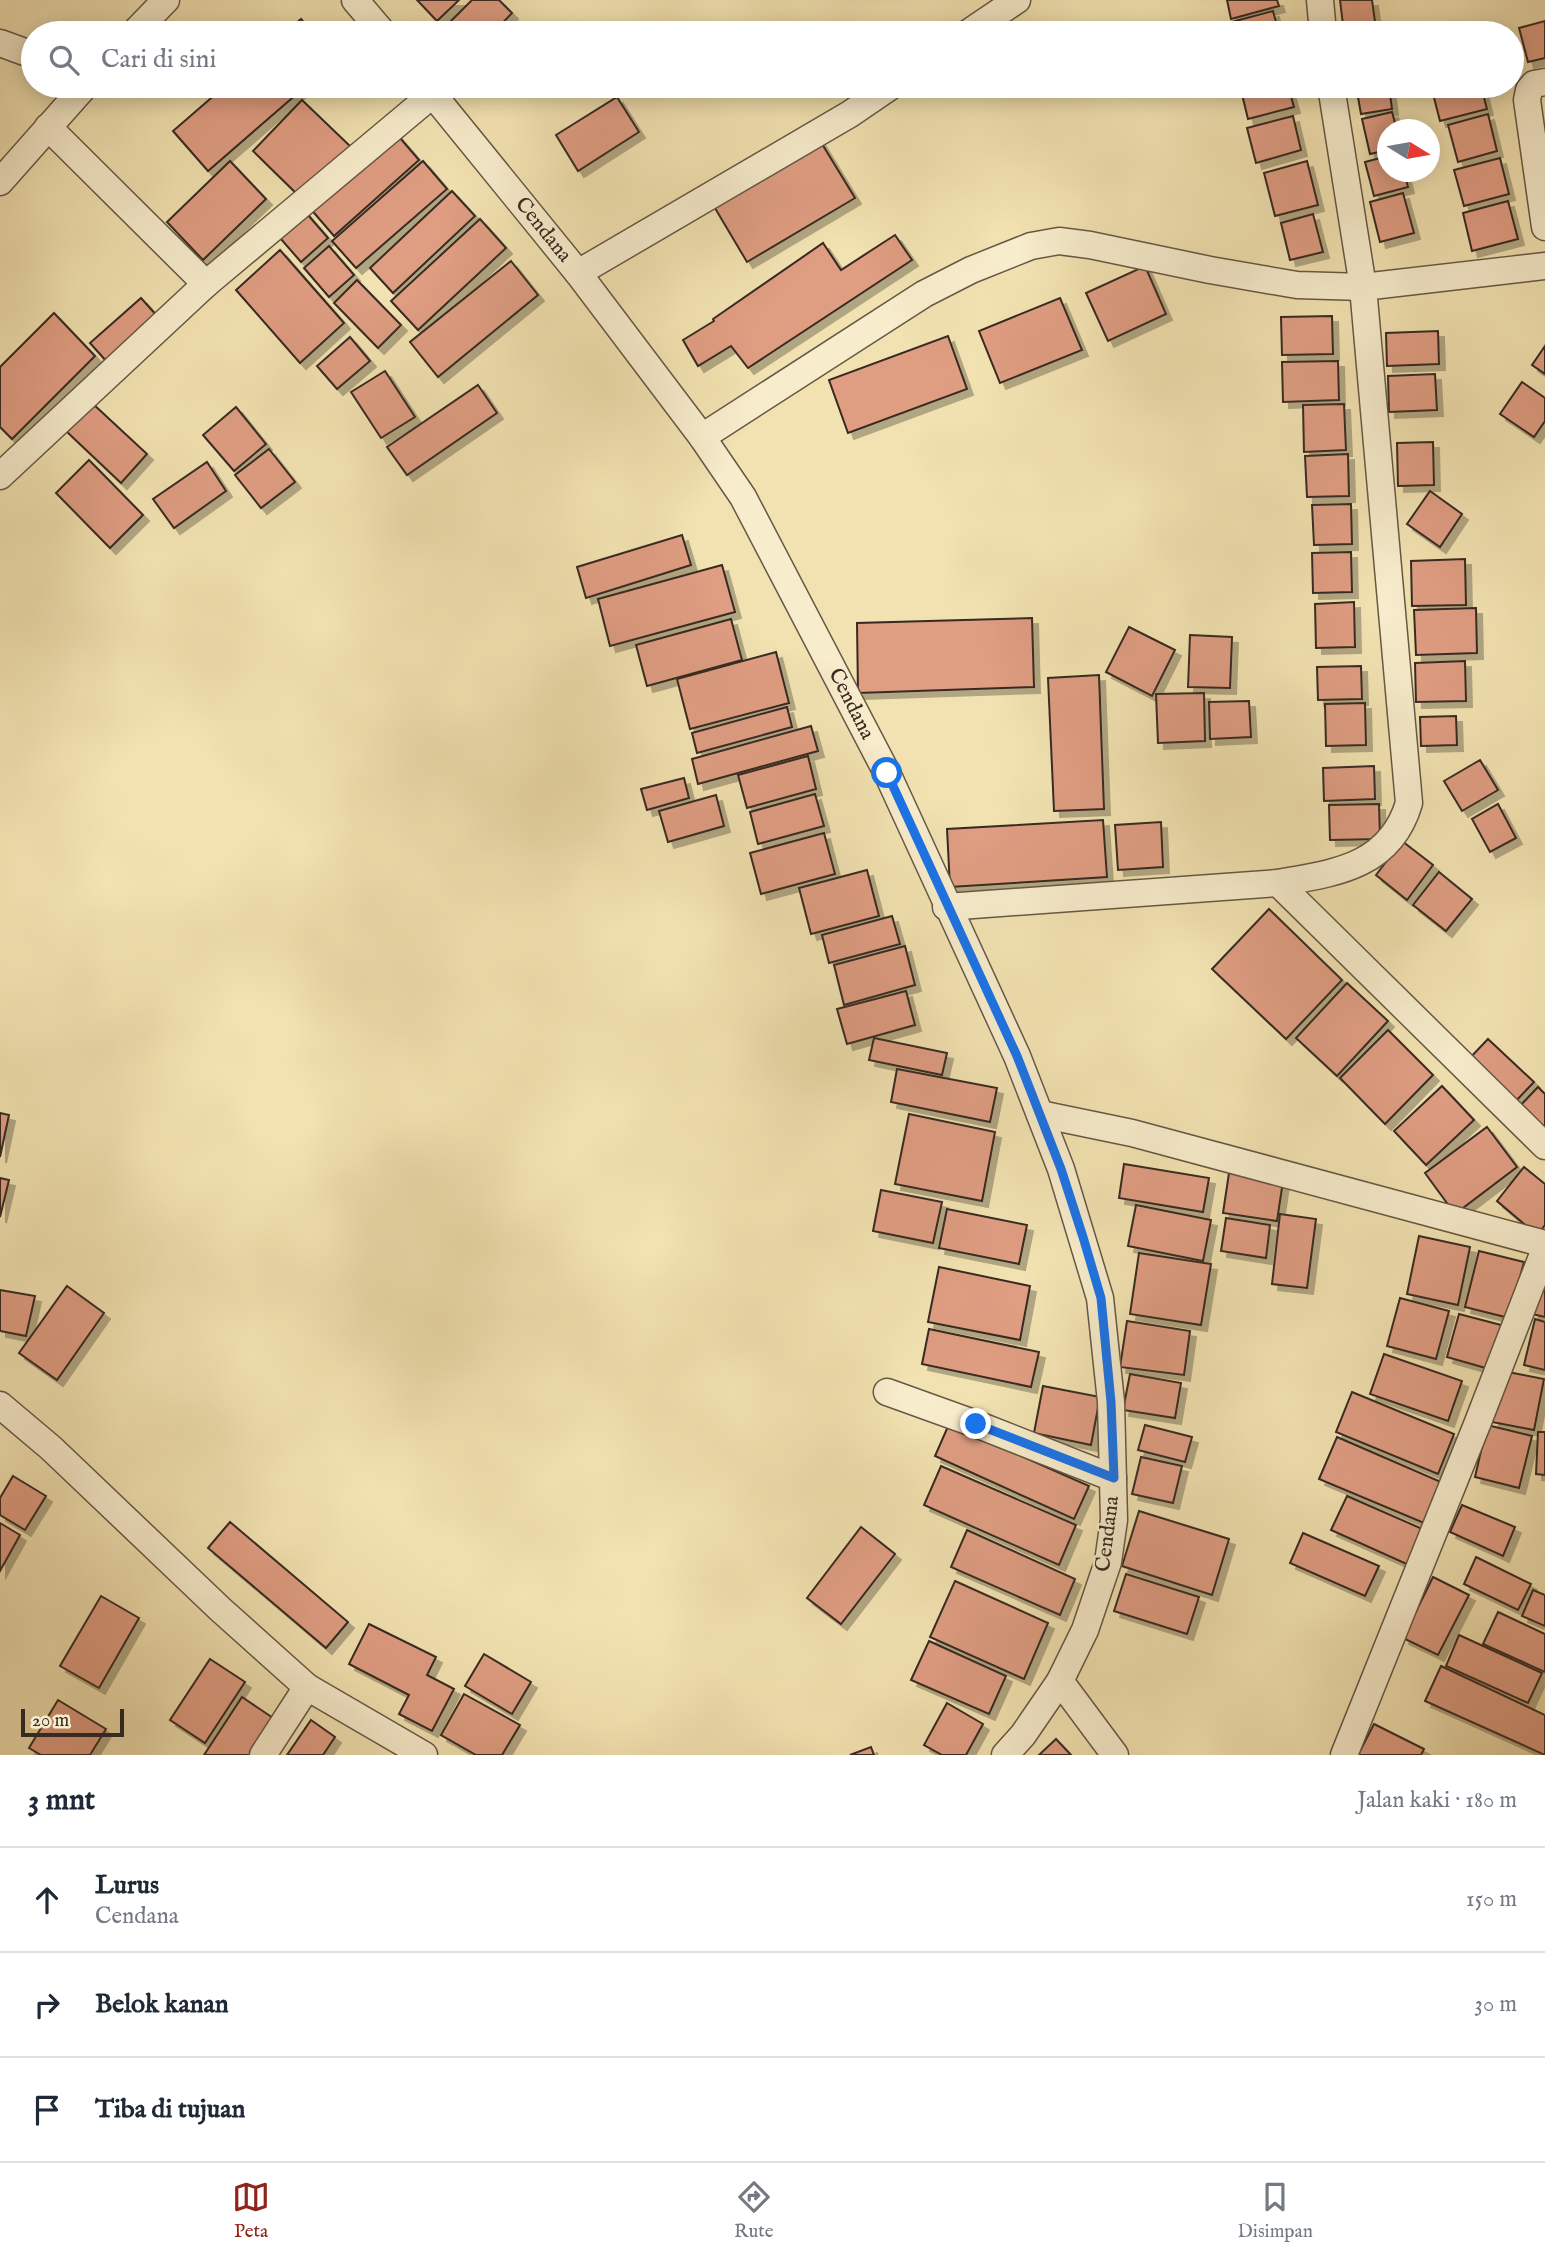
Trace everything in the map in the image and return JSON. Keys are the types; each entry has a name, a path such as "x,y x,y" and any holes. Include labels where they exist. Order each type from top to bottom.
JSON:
{"street":[{"path":"146,21 166,0"},
{"path":"355,0 373,21"},
{"path":"986,21 1017,0"},
{"path":"1320,0 1322,21"},
{"path":"0,43 21,51"},
{"path":"1545,82 1534,84 1527,100 1545,227"},
{"path":"0,182 74,98"},
{"path":"0,476 206,284 421,98"},
{"name":"Cendana","path":"436,98 578,273 702,437 750,509 887,773 1017,1056 1061,1169 1101,1298 1111,1402 1114,1520 1108,1562 1085,1630 1060,1681 1023,1735 1005,1755"},
{"path":"578,273 873,98"},
{"path":"946,906 1278,883 1353,866 1373,856 1404,821 1409,803 1363,288 1333,98"},
{"path":"48,127 206,284"},
{"path":"702,437 924,294 971,270 1031,246 1059,241 1297,285 1363,288 1545,266"},
{"path":"1278,883 1545,1146"},
{"path":"1040,1114 1132,1133 1545,1247 1344,1755"},
{"path":"887,1392 1114,1478"},
{"path":"0,1405 51,1448 220,1609 307,1687 424,1755"},
{"path":"1060,1681 1115,1755"},
{"path":"263,1755 307,1687"}],"building":[{"path":"417,0 459,0 437,21"},
{"path":"472,0 499,0 512,13 504,21 451,21"},
{"path":"1227,0 1277,0 1279,6 1231,19"},
{"path":"1340,0 1372,0 1375,21 1343,21"},
{"path":"1273,11 1276,21 1236,21"},
{"path":"1545,21 1545,58 1528,62 1524,47 1524,27"},
{"path":"211,98 292,98 208,171 173,131"},
{"path":"615,98 639,132 578,171 556,135"},
{"path":"1243,98 1291,98 1294,107 1248,119"},
{"path":"1358,98 1391,98 1392,109 1361,114"},
{"path":"1434,98 1484,98 1487,109 1440,121"},
{"path":"302,100 352,148 302,199 253,151"},
{"path":"1392,112 1394,119 1377,119 1377,152 1370,154 1362,119"},
{"path":"1488,114 1497,151 1458,162 1448,125"},
{"path":"1293,116 1301,150 1256,163 1247,128"},
{"path":"394,131 419,160 334,236 309,207"},
{"path":"819,139 855,198 747,262 712,203"},
{"path":"1500,158 1509,194 1464,206 1454,170"},
{"path":"1377,159 1377,182 1407,182 1408,187 1374,196 1365,162"},
{"path":"230,161 266,199 203,260 167,222"},
{"path":"423,161 447,189 356,268 332,241"},
{"path":"1307,161 1318,205 1275,216 1264,173"},
{"path":"452,191 475,216 393,293 370,268"},
{"path":"1403,193 1414,233 1380,242 1370,202"},
{"path":"1508,201 1518,239 1472,251 1463,213"},
{"path":"301,207 328,238 301,262 274,231"},
{"path":"1313,214 1323,252 1290,260 1281,223"},
{"path":"480,219 506,248 418,330 391,301"},
{"path":"895,235 912,260 748,368 731,346 698,366 683,340 823,243 841,270"},
{"path":"329,246 354,275 329,297 304,268"},
{"path":"280,250 344,323 300,363 236,290"},
{"path":"511,261 538,295 438,377 410,342"},
{"path":"1145,266 1166,314 1108,341 1086,293"},
{"path":"357,280 401,325 378,348 334,303"},
{"path":"141,298 158,317 107,362 90,343"},
{"path":"1060,298 1082,350 1000,383 979,331"},
{"path":"54,313 95,356 12,439 0,427 0,367"},
{"path":"1332,316 1333,354 1282,355 1281,317"},
{"path":"1438,331 1439,364 1387,366 1386,333"},
{"path":"948,336 967,389 848,433 829,380"},
{"path":"350,337 370,361 337,389 317,366"},
{"path":"1545,346 1545,374 1532,365"},
{"path":"1338,361 1339,400 1283,402 1282,362"},
{"path":"385,371 415,417 381,438 351,392"},
{"path":"1435,374 1437,410 1389,412 1388,376"},
{"path":"1522,382 1545,398 1545,421 1534,437 1500,414"},
{"path":"478,385 497,413 407,475 387,447"},
{"path":"92,403 147,454 121,483 66,431"},
{"path":"1344,404 1346,450 1304,452 1303,405"},
{"path":"236,407 266,444 234,471 203,435"},
{"path":"1433,442 1434,485 1398,486 1397,443"},
{"path":"269,449 295,482 261,508 235,475"},
{"path":"1348,454 1349,496 1307,497 1305,456"},
{"path":"89,460 143,515 110,548 56,493"},
{"path":"207,462 226,491 174,528 153,499"},
{"path":"1430,491 1462,514 1440,547 1407,524"},
{"path":"1351,504 1352,544 1314,545 1312,505"},
{"path":"682,535 691,565 586,598 577,567"},
{"path":"1351,552 1352,592 1313,593 1312,553"},
{"path":"1465,559 1466,605 1412,606 1411,561"},
{"path":"722,565 735,612 610,646 598,599"},
{"path":"1354,602 1355,647 1316,648 1315,604"},
{"path":"1476,608 1477,653 1416,655 1414,610"},
{"path":"1032,618 1034,687 858,693 857,623"},
{"path":"731,619 742,660 647,686 636,645"},
{"path":"1129,627 1175,650 1152,696 1106,672"},
{"path":"1190,635 1232,637 1230,688 1188,687"},
{"path":"776,652 789,703 690,729 677,679"},
{"path":"1465,661 1466,701 1416,702 1415,663"},
{"path":"1361,666 1362,699 1318,700 1317,667"},
{"path":"1099,675 1104,809 1054,811 1048,678"},
{"path":"1204,693 1205,741 1158,743 1156,694"},
{"path":"1249,701 1251,737 1210,739 1209,702"},
{"path":"1365,703 1366,745 1326,746 1325,704"},
{"path":"787,707 792,727 697,753 692,733"},
{"path":"1456,716 1457,745 1421,746 1420,717"},
{"path":"811,726 818,751 698,784 692,759"},
{"path":"808,756 816,789 747,808 738,775"},
{"path":"1480,760 1498,790 1462,811 1444,781"},
{"path":"1374,766 1375,799 1324,801 1323,768"},
{"path":"684,778 689,798 647,810 641,789"},
{"path":"815,794 824,826 758,844 750,812"},
{"path":"716,795 724,826 668,842 659,811"},
{"path":"1379,804 1380,839 1330,840 1329,805"},
{"path":"1498,804 1516,838 1490,852 1472,819"},
{"path":"1103,820 1107,877 950,887 947,829"},
{"path":"1161,822 1163,867 1118,870 1115,825"},
{"path":"824,833 835,874 761,894 750,853"},
{"path":"1402,841 1433,865 1407,900 1376,875"},
{"path":"867,870 879,916 811,934 799,888"},
{"path":"1439,872 1472,899 1446,931 1413,905"},
{"path":"1269,909 1342,980 1286,1039 1212,969"},
{"path":"892,916 900,944 829,963 822,935"},
{"path":"905,946 915,985 844,1005 834,965"},
{"path":"1347,983 1388,1021 1337,1076 1296,1038"},
{"path":"906,991 915,1025 847,1044 837,1009"},
{"path":"1388,1030 1433,1075 1385,1124 1340,1078"},
{"path":"874,1038 947,1053 942,1075 869,1060"},
{"path":"1488,1039 1534,1082 1512,1105 1467,1061"},
{"path":"897,1069 997,1088 990,1122 891,1102"},
{"path":"1442,1086 1474,1120 1426,1165 1394,1131"},
{"path":"1538,1087 1545,1094 1545,1137 1517,1109"},
{"path":"0,1113 9,1115 0,1157"},
{"path":"909,1114 995,1132 982,1201 895,1184"},
{"path":"1487,1127 1517,1167 1455,1214 1425,1173"},
{"path":"1124,1164 1209,1178 1203,1212 1119,1198"},
{"path":"1524,1167 1545,1184 1545,1225 1537,1235 1497,1201"},
{"path":"1229,1173 1283,1181 1277,1221 1223,1213"},
{"path":"0,1178 9,1180 0,1217"},
{"path":"881,1190 942,1202 933,1243 873,1231"},
{"path":"1136,1205 1211,1220 1203,1261 1128,1246"},
{"path":"947,1209 1027,1225 1019,1264 939,1248"},
{"path":"1280,1214 1316,1219 1307,1288 1272,1284"},
{"path":"1226,1218 1270,1225 1266,1258 1221,1251"},
{"path":"1419,1236 1470,1247 1458,1305 1407,1294"},
{"path":"1479,1251 1524,1262 1509,1318 1465,1307"},
{"path":"1139,1253 1211,1264 1201,1325 1130,1314"},
{"path":"1545,1264 1545,1317 1532,1314"},
{"path":"939,1267 1030,1286 1020,1340 928,1322"},
{"path":"67,1286 104,1313 57,1380 19,1353"},
{"path":"0,1290 35,1296 26,1336 0,1331"},
{"path":"1400,1298 1449,1311 1436,1359 1387,1346"},
{"path":"1459,1314 1501,1325 1489,1369 1447,1357"},
{"path":"1535,1319 1545,1322 1545,1370 1524,1365"},
{"path":"1127,1321 1190,1331 1184,1375 1120,1367"},
{"path":"929,1329 1039,1352 1031,1387 922,1364"},
{"path":"1384,1354 1462,1381 1448,1421 1370,1394"},
{"path":"1503,1371 1544,1379 1534,1430 1492,1422"},
{"path":"1130,1374 1181,1383 1175,1418 1123,1410"},
{"path":"1043,1386 1100,1397 1091,1445 1034,1433"},
{"path":"1352,1392 1454,1434 1438,1474 1336,1432"},
{"path":"949,1424 1089,1486 1074,1519 935,1456"},
{"path":"1145,1425 1192,1437 1185,1462 1138,1450"},
{"path":"1487,1425 1532,1436 1519,1488 1475,1477"},
{"path":"1538,1432 1545,1432 1545,1475 1536,1474"},
{"path":"1337,1437 1441,1482 1424,1523 1319,1479"},
{"path":"1141,1457 1182,1466 1173,1503 1132,1494"},
{"path":"941,1466 1076,1525 1059,1565 924,1505"},
{"path":"13,1476 46,1496 25,1530 0,1515 0,1498"},
{"path":"1347,1496 1427,1531 1411,1566 1331,1530"},
{"path":"1462,1505 1515,1527 1503,1556 1450,1532"},
{"path":"1139,1511 1229,1539 1212,1595 1122,1566"},
{"path":"230,1522 348,1622 326,1648 208,1548"},
{"path":"0,1523 20,1535 0,1571"},
{"path":"861,1527 895,1554 841,1624 807,1598"},
{"path":"967,1530 1075,1579 1060,1615 951,1567"},
{"path":"1303,1533 1379,1566 1365,1596 1290,1563"},
{"path":"1476,1557 1531,1584 1518,1610 1464,1584"},
{"path":"1126,1574 1199,1597 1187,1634 1114,1611"},
{"path":"1433,1577 1469,1595 1438,1655 1403,1638"},
{"path":"955,1581 1048,1623 1024,1679 930,1637"},
{"path":"1533,1590 1545,1595 1545,1626 1522,1616"},
{"path":"101,1596 139,1618 99,1688 60,1666"},
{"path":"1498,1612 1545,1634 1545,1672 1483,1644"},
{"path":"369,1624 436,1657 427,1675 454,1689 432,1731 399,1714 409,1695 349,1664"},
{"path":"1459,1635 1542,1673 1528,1703 1446,1666"},
{"path":"929,1641 1006,1676 989,1714 911,1680"},
{"path":"484,1654 531,1682 512,1714 465,1686"},
{"path":"210,1659 245,1682 205,1743 170,1720"},
{"path":"1441,1666 1545,1715 1545,1755 1425,1701"},
{"path":"464,1694 520,1725 502,1755 476,1755 441,1735"},
{"path":"242,1697 276,1720 253,1755 204,1755"},
{"path":"58,1700 106,1729 90,1755 41,1755 29,1748"},
{"path":"947,1703 983,1724 966,1755 942,1755 924,1745"},
{"path":"311,1720 335,1737 323,1755 287,1755"},
{"path":"1374,1724 1424,1749 1421,1755 1358,1755"},
{"path":"1056,1739 1071,1755 1039,1755"},
{"path":"871,1747 874,1755 850,1755"}],"route":[{"path":"887,773 1017,1056 1061,1169 1083,1237 1101,1298 1111,1402 1114,1478 976,1424"}]}
